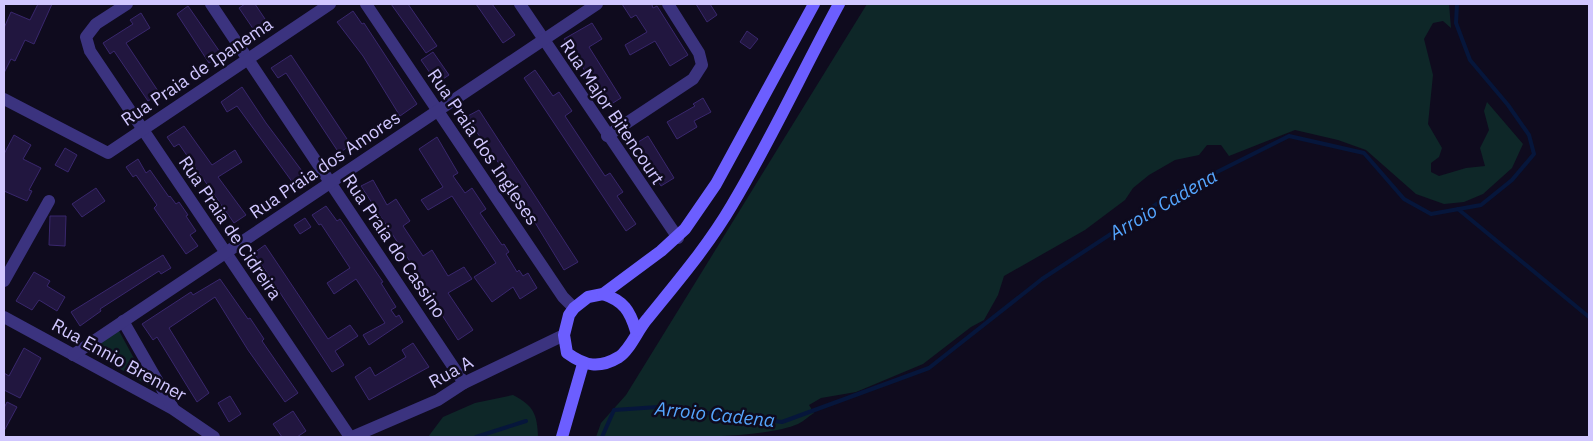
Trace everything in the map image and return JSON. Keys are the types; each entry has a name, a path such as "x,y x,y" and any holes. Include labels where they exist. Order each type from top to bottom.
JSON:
{"main road":[{"path":"814,4 716,184 678,238 603,294 588,297 574,308 569,316 564,335 567,353 583,364 604,365 621,356 627,350 636,331 684,273 732,206 839,4"},
{"path":"603,294 614,298 628,308 636,331"},
{"path":"562,437 583,364"}],"street":[{"name":"Rua Praia de Cidreira","path":"127,4 96,24 86,36 90,51 351,437"},
{"name":"Rua Praia do Cassino","path":"211,4 464,383"},
{"name":"Rua Praia de Ipanema","path":"4,99 108,153 330,4"},
{"name":"Rua Praia dos Ingleses","path":"366,4 563,297 574,308"},
{"name":"Rua Major Bitencourt","path":"520,4 607,136 678,238"},
{"name":"Rua Praia dos Amores","path":"73,355 596,4"},
{"path":"607,136 693,79 702,65 699,53 668,4"},
{"path":"4,281 49,201"},
{"name":"Rua Ennio Brenner","path":"4,317 173,409 214,437"},
{"path":"123,321 173,409"},
{"name":"Rua A","path":"351,437 438,400 464,383 564,335"}],"green space":[{"path":"867,4 1449,4 1451,28 1443,21 1433,23 1424,39 1433,75 1428,124 1442,148 1439,157 1431,163 1431,172 1439,176 1466,168 1485,166 1480,148 1489,130 1484,111 1487,102 1523,144 1512,168 1483,194 1464,202 1444,204 1416,194 1366,150 1338,140 1295,130 1229,156 1221,145 1207,145 1199,155 1175,160 1149,175 1133,188 1125,200 1085,230 1004,276 998,295 984,320 971,327 923,364 856,392 821,398 809,405 814,413 798,424 780,429 729,436 596,437 601,423 626,395"},
{"path":"118,329 149,386 88,350"},
{"path":"513,395 526,403 533,412 537,422 538,437 428,437 443,417 475,403"}],"building":[{"path":"38,4 52,4 34,44 25,40 15,61 11,59 4,73 4,28 11,12 30,20"},
{"path":"245,4 255,4 267,22 254,30 239,8"},
{"path":"391,4 408,4 437,46 426,53"},
{"path":"476,4 492,4 515,35 503,43"},
{"path":"622,4 654,4 652,5 653,8 657,6 688,55 670,66 655,41 630,55 625,45 647,32 636,15 631,18"},
{"path":"696,4 710,4 717,15 707,22"},
{"path":"188,6 222,55 209,63 177,14"},
{"path":"353,11 362,24 364,23 417,104 400,116 363,56 337,22"},
{"path":"141,13 150,28 126,43 160,94 148,101 114,51 110,54 103,43 133,24 130,20"},
{"path":"592,23 602,39 589,47 621,98 608,106 564,39"},
{"path":"747,31 758,39 750,49 740,42"},
{"path":"433,52 449,75 437,83 421,60"},
{"path":"291,55 351,145 339,153 286,73 278,78 271,68"},
{"path":"535,70 553,96 559,92 572,111 565,116 605,176 610,173 623,192 617,196 636,224 626,231 524,78"},
{"path":"242,87 305,175 293,183 237,106 227,112 221,102"},
{"path":"703,98 711,112 694,121 697,127 677,139 667,122 695,106 693,104"},
{"path":"479,110 578,262 564,270 498,162 466,117"},
{"path":"184,126 212,165 235,150 242,162 218,177 246,215 234,223 179,144 174,147 167,137"},
{"path":"14,135 31,145 23,159 41,168 29,190 32,191 27,201 4,191 4,154"},
{"path":"648,136 674,178 661,186 635,144"},
{"path":"437,137 458,173 453,176 465,193 472,188 486,209 480,213 502,245 504,244 509,252 506,254 517,272 519,270 523,276 528,273 537,288 520,299 513,287 492,302 474,277 496,263 452,196 428,210 421,200 443,187 419,149"},
{"path":"65,148 77,155 68,172 55,165"},
{"path":"138,159 146,173 150,170 169,197 176,204 179,202 188,215 186,216 196,231 190,235 198,246 186,254 154,208 157,205 136,175 133,177 126,167"},
{"path":"373,180 387,205 396,199 410,221 403,226 423,256 432,250 448,276 464,267 472,279 448,293 473,330 458,340 442,315 440,317 425,293 427,291 411,263 361,186"},
{"path":"96,188 105,201 82,217 72,204"},
{"path":"326,206 337,221 340,219 383,282 381,283 396,307 391,310 396,317 399,315 403,322 369,345 363,335 385,323 356,279 334,294 327,283 350,268 321,224 319,225 312,215"},
{"path":"50,216 66,216 65,246 49,245"},
{"path":"305,218 311,227 300,234 294,225"},
{"path":"265,245 328,339 350,325 358,336 335,351 344,365 332,372 254,253"},
{"path":"163,255 171,268 161,274 159,271 100,309 101,311 80,326 71,312"},
{"path":"34,272 50,281 47,286 65,297 57,311 39,300 32,310 16,301"},
{"path":"220,279 248,319 250,318 264,339 262,341 298,393 285,402 248,350 215,297 169,328 209,393 197,402 157,337 153,340 142,324 191,292 193,295"},
{"path":"413,343 429,367 369,400 355,377 370,367 375,376 406,357 402,350"},
{"path":"24,348 41,358 20,398 4,390 4,373 9,376"},
{"path":"230,396 241,414 229,422 218,403"},
{"path":"7,402 17,407 4,431 4,408"},
{"path":"293,411 306,431 297,437 282,437 273,424"}],"waterway":[{"name":"Arroio Cadena","path":"602,437 614,410 658,407 782,422 929,368 1042,279 1169,196 1289,136 1364,153 1404,199 1431,214 1481,205 1512,180 1534,154 1529,135 1508,105 1470,60 1456,23 1457,4"},
{"path":"1458,209 1589,317"},
{"name":"Arroio Cadena","path":"476,437 526,421"}]}
